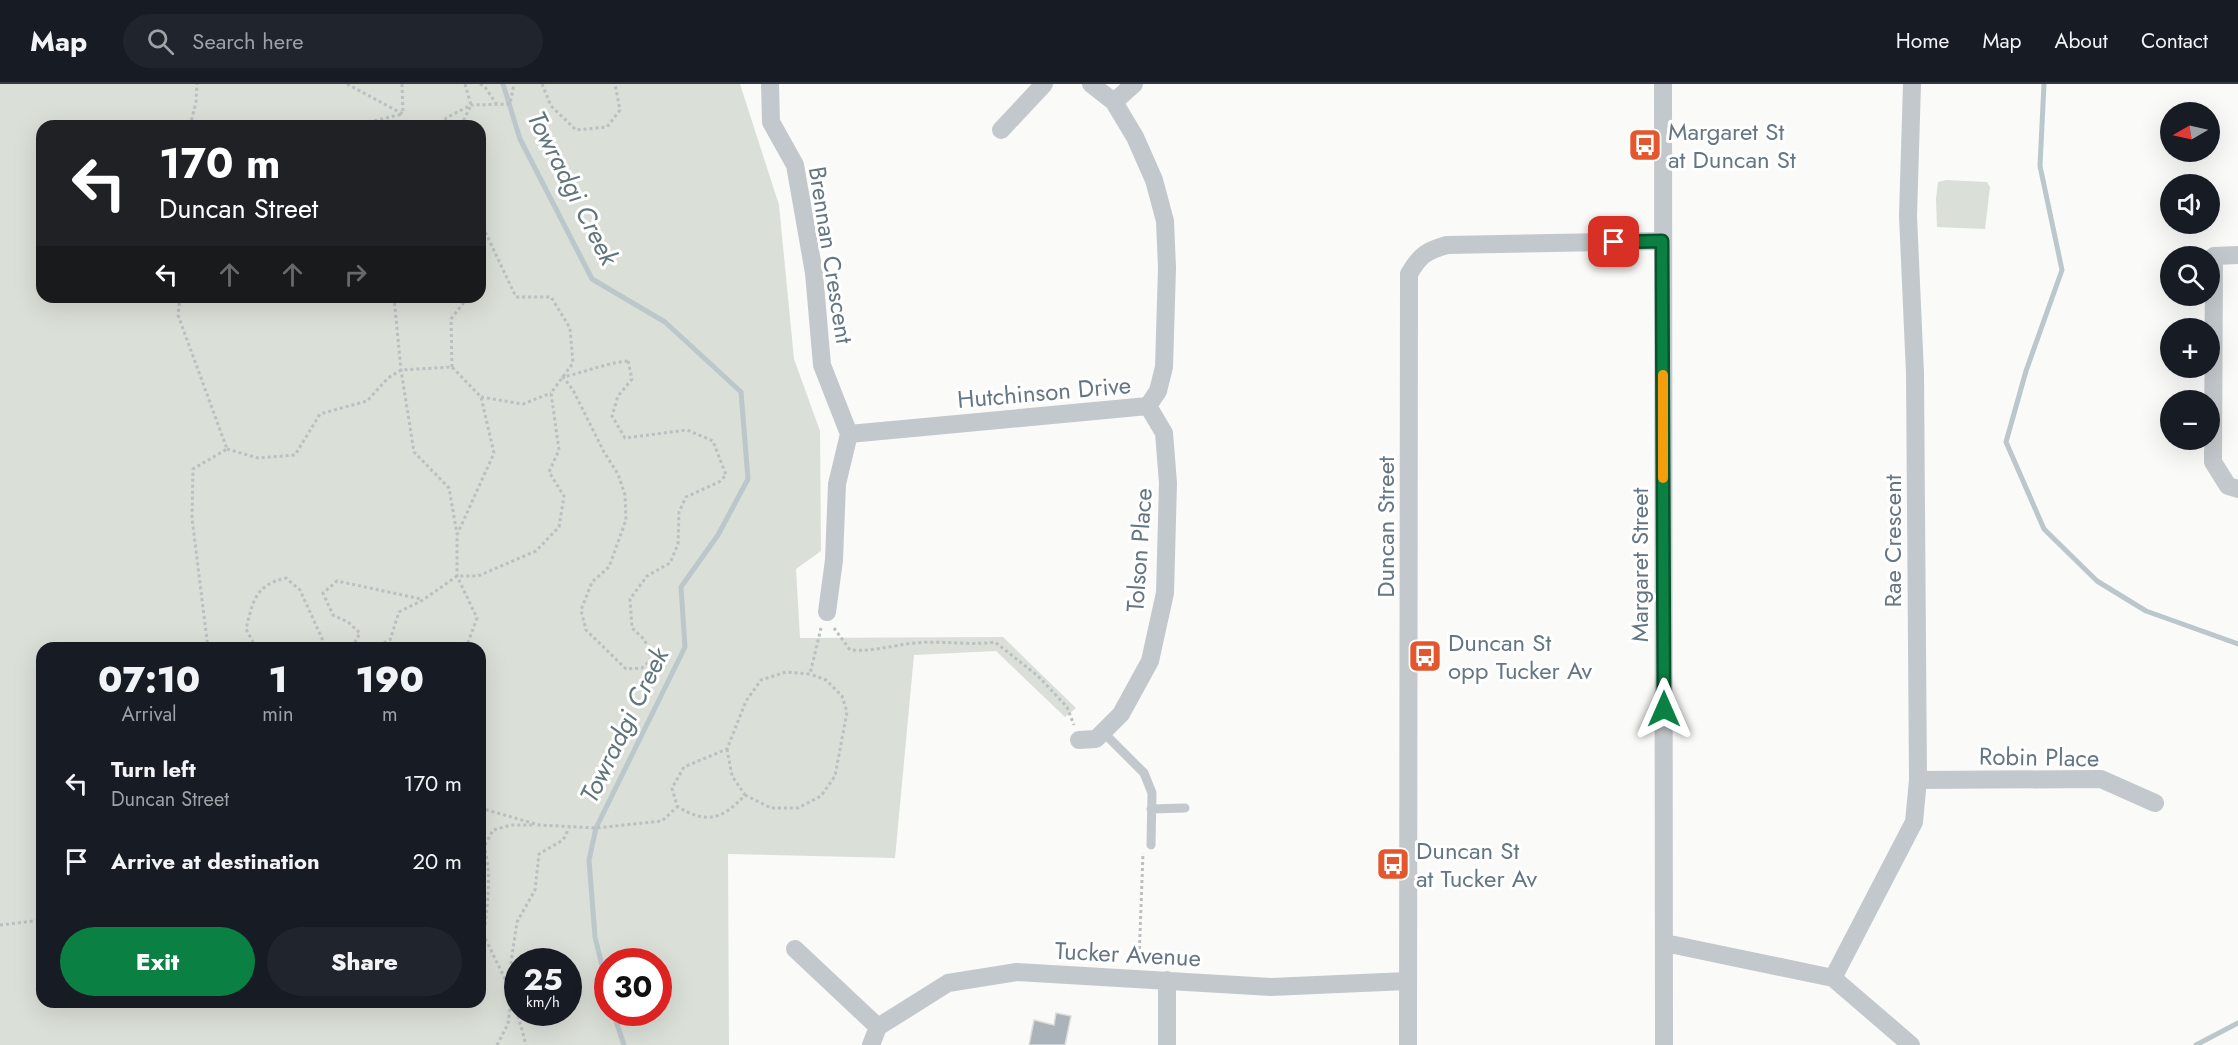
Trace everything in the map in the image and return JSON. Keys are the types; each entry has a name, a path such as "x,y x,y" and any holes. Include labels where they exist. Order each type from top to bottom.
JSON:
{"street":[{"name":"Brennan Crescent","path":"770,84 771,122 795,165 814,273 822,365 849,434"},
{"path":"1001,130 1044,84"},
{"name":"Hutchinson Drive","path":"849,434 1148,406 1158,391 1164,366 1166,221 1154,180 1134,137 1114,102 1091,84"},
{"path":"1114,102 1134,84"},
{"name":"Margaret Street","path":"1663,84 1664,1045"},
{"name":"Rae Crescent","path":"1833,978 1914,822 1918,780 1915,373 1908,216 1912,84"},
{"name":"Duncan Street","path":"1408,1045 1409,274 1416,261 1428,251 1447,245 1662,241"},
{"path":"2238,255 2214,256 2213,462 2228,486 2238,489"},
{"name":"Tolson Place","path":"1080,740 1096,739 1120,714 1150,661 1165,593 1168,483 1164,433 1148,406"},
{"path":"827,612 834,560 837,484 849,434"},
{"name":"Robin Place","path":"1918,780 2102,779 2155,803"},
{"path":"1665,943 1833,978 1911,1045"},
{"path":"795,949 878,1027 871,1045"},
{"name":"Tucker Avenue","path":"878,1027 948,983 1017,972 1271,987 1407,981"},
{"path":"1167,980 1167,1045"}],"lane":[{"path":"1103,732 1144,773 1152,793 1147,847"},
{"path":"1151,809 1185,808"}],"path":[{"path":"192,120 197,84"},
{"path":"347,84 403,114"},
{"path":"402,84 403,114"},
{"path":"464,120 471,105 465,84"},
{"path":"480,84 485,87 497,105"},
{"path":"446,120 471,105 510,105 514,84"},
{"path":"542,84 551,106 576,130 607,127 620,110 615,84"},
{"path":"377,120 403,114"},
{"path":"481,397 523,404 551,393 573,363 570,328 551,297 516,297 486,234"},
{"path":"179,303 178,315 227,449"},
{"path":"395,303 401,370 414,452 449,488 457,535 457,576 477,618 468,642"},
{"path":"457,535 494,453 481,397 452,367 451,319 463,303"},
{"path":"628,361 632,379 618,396 612,416 625,438 687,430 713,441 726,475 719,482 686,497 679,512 678,544 670,563 647,576 630,599 632,628 645,640 651,660 642,668 626,669 586,630 581,610 592,582 609,567 626,520 625,495 618,474 604,452 573,390 563,377 608,363 628,361"},
{"path":"207,642 192,518 193,469 227,449 258,458 295,455 320,414 367,401 388,378 401,370 452,367"},
{"path":"386,642 390,640 399,612 423,600 457,576 478,576 536,551 559,527 564,496 549,472 559,450 551,393"},
{"path":"253,642 246,629 254,601 269,582 286,578 300,590 324,642"},
{"path":"355,642 360,633 348,622 333,615 323,593 337,581 423,600"},
{"path":"810,674 818,635 827,612"},
{"path":"827,612 833,627 850,650 867,651 915,642 982,644 995,642 1038,676 1067,707 1080,740"},
{"path":"786,672 810,674 826,680 842,696 847,712 835,776 821,796 798,808 771,808 745,795 732,776 727,749 746,702 761,680 786,672"},
{"path":"727,749 684,767 672,788 677,806 692,816 713,818 732,809 745,795"},
{"path":"486,843 493,830 511,825 596,828 662,821 677,806"},
{"path":"486,810 539,825"},
{"path":"513,948 517,922 535,890 538,854 563,840 569,828"},
{"path":"1138,978 1147,847"},
{"path":"486,852 490,881 486,918"},
{"path":"0,926 36,921"},
{"path":"486,940 504,977"},
{"path":"497,1045 507,1026"},
{"path":"521,1026 525,1045"}],"shaded area":[{"path":"0,84 740,84 779,205 794,359 820,431 821,551 796,569 800,638 1003,637 1076,708 1065,717 996,651 914,655 895,858 728,854 729,1045 0,1045"},
{"path":"1946,180 1987,182 1990,187 1985,229 1937,227 1938,182"}],"building":[{"path":"1056,1013 1071,1016 1065,1045 1029,1045 1034,1020 1054,1025"}],"waterway":[{"name":"Towradgi Creek","path":"503,84 520,139 592,279 665,322 741,392 748,479 718,535 681,587 685,647 596,828 589,860 598,948"},
{"path":"2044,84 2040,166 2062,270 2026,371 2006,442 2044,529 2097,581 2146,611 2238,644"},
{"path":"2196,1045 2238,1023"},
{"name":"Towradgi Creek","path":"618,1026 624,1045"}],"slow traffic":[{"path":"1663,375 1663,478"}],"place":[{"name":"Margaret St at Duncan St","path":"1645,145"},
{"name":"Duncan St opp Tucker Av","path":"1425,656"},
{"name":"Duncan St at Tucker Av","path":"1393,864"}],"route":[{"path":"1614,242 1662,241 1664,709"}]}
